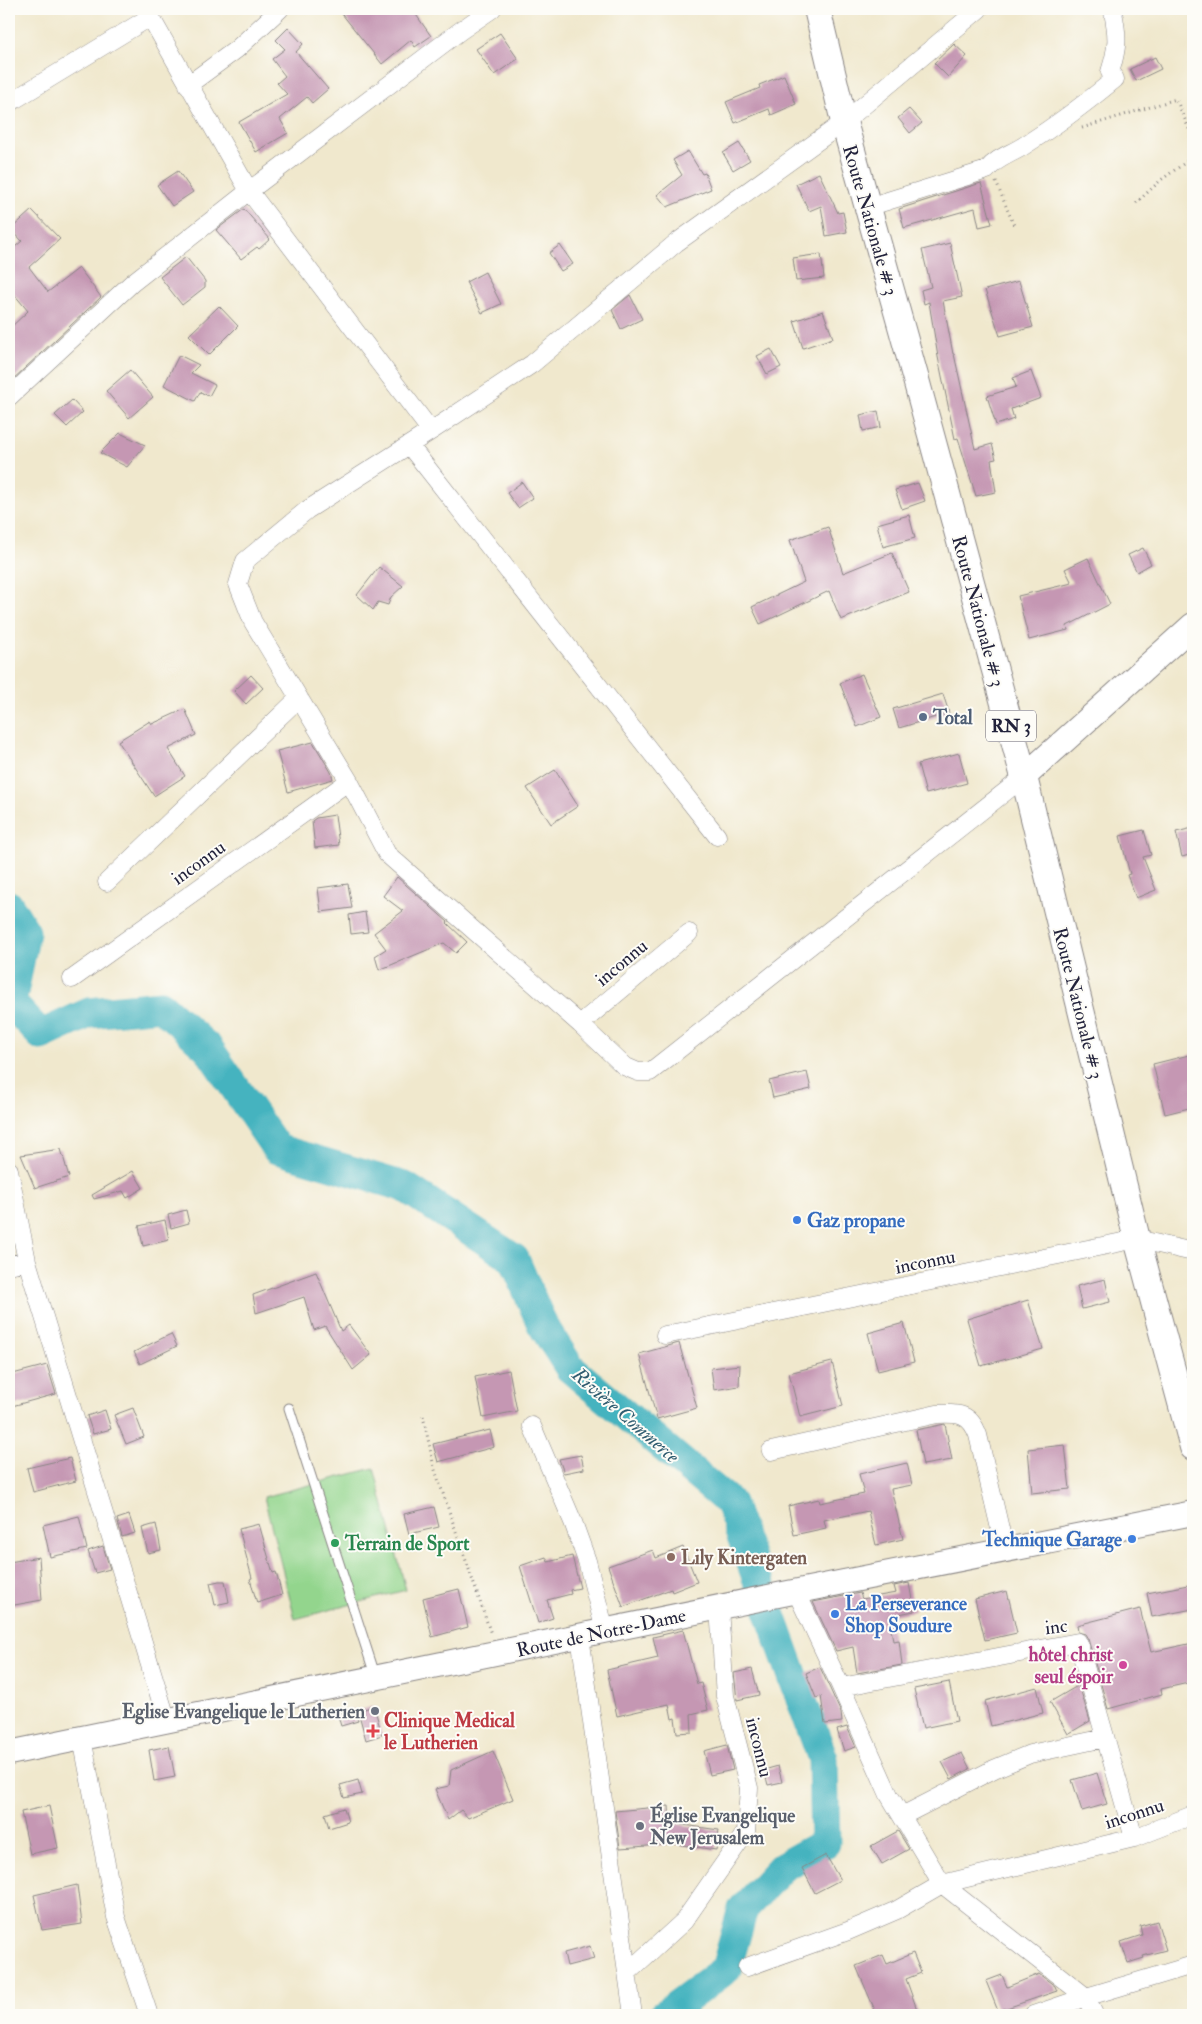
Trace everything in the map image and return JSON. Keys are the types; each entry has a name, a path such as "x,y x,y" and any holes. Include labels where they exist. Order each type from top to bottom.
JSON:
{"main road":[{"name":"Route Nationale # 3","path":"817,9 844,122 1024,777 1137,1239 1193,1447"}],"street":[{"path":"188,85 237,48 280,9"},
{"path":"9,398 132,283 249,191 460,31 492,9"},
{"path":"980,9 844,122 676,243 532,364 307,510 245,561 238,584 253,622 350,781 387,854 580,1024 624,1066 638,1072 650,1072 1024,777 1193,625"},
{"path":"868,207 987,170 994,161 1024,146 1080,108 1115,79 1110,72 1116,56 1118,36 1113,12"},
{"path":"9,103 148,13 249,191 431,431"},
{"path":"409,445 717,836"},
{"path":"107,882 299,698"},
{"name":"inconnu","path":"72,979 350,781"},
{"name":"inconnu","path":"580,1024 688,933"},
{"path":"9,1170 27,1261 167,1721"},
{"name":"inconnu","path":"665,1335 1137,1239 1193,1252"},
{"path":"9,1265 27,1261"},
{"path":"771,1451 937,1414 954,1414 966,1418 974,1424 978,1435 1005,1550"},
{"path":"532,1426 588,1561 605,1631"},
{"name":"Route de Notre-Dame","path":"9,1753 787,1593 1193,1513"},
{"path":"787,1593 841,1687 889,1795 942,1884 1086,1997 1095,2015"},
{"name":"inconnu","path":"627,1973 684,1921 746,1832 749,1788 725,1696 727,1606"},
{"path":"580,1636 633,2015"},
{"name":"inc","path":"841,1687 1078,1642 1134,1838"},
{"path":"82,1738 116,1917 149,2015"},
{"path":"902,1816 994,1769 1030,1754 1105,1738"},
{"name":"inconnu","path":"747,1966 856,1927 913,1902 942,1884 1134,1838 1193,1815"},
{"path":"1033,2015 1193,1965"}],"lane":[{"path":"289,1408 376,1678"}],"path":[{"path":"1073,131 1176,99 1193,138"},
{"path":"1136,203 1161,180 1193,157"},
{"path":"993,175 1015,228"},
{"path":"423,1416 434,1467 498,1653"}],"green space":[{"name":"Terrain de Sport","path":"374,1468 406,1590 295,1619 264,1497"}],"building":[{"path":"338,9 412,9 431,36 415,47 411,40 382,64"},
{"path":"288,28 303,44 296,52 328,89 312,103 307,97 280,119 288,133 256,152 239,122 287,94 277,83 285,76 272,59 285,49 276,40"},
{"path":"500,33 518,59 494,75 476,49"},
{"path":"954,44 967,56 948,77 934,63"},
{"path":"1155,57 1161,69 1136,81 1130,69"},
{"path":"784,75 796,104 771,115 769,109 735,123 726,102 760,88 759,85"},
{"path":"909,109 922,123 910,133 898,118"},
{"path":"739,143 750,160 733,170 723,153"},
{"path":"688,151 702,174 705,173 711,189 667,207 657,195 682,175 673,160"},
{"path":"178,171 193,192 172,206 157,185"},
{"path":"819,173 838,213 843,212 847,232 826,236 821,206 809,211 796,184"},
{"path":"981,183 992,224 979,227 975,208 904,228 899,209"},
{"path":"244,209 270,239 259,249 257,247 241,259 216,230"},
{"path":"32,210 60,239 29,267 48,292 79,268 101,297 9,383 9,329 28,311 9,288 9,252 22,241 11,229"},
{"path":"950,243 962,297 943,301 953,354 975,449 992,444 996,459 991,460 996,492 976,496 958,438 955,439 929,302 924,304 921,290 931,287 922,250"},
{"path":"560,245 573,264 561,271 549,253"},
{"path":"821,254 824,278 796,281 793,258"},
{"path":"186,257 205,281 205,287 182,305 160,277"},
{"path":"485,272 501,304 482,313 466,282"},
{"path":"1019,281 1033,327 1000,336 985,290"},
{"path":"630,295 642,319 621,329 612,310"},
{"path":"219,306 238,326 209,355 189,335"},
{"path":"823,311 833,338 803,348 794,321"},
{"path":"771,349 781,367 767,374 757,356"},
{"path":"179,355 199,365 191,373 215,385 209,396 200,392 195,401 164,385"},
{"path":"130,370 153,397 129,418 106,391"},
{"path":"1031,371 1041,398 1011,409 1014,419 996,425 987,396 1016,387 1013,378"},
{"path":"72,400 83,412 67,427 55,415"},
{"path":"878,411 881,427 863,431 860,415"},
{"path":"120,433 145,445 127,467 100,453"},
{"path":"522,482 533,498 518,508 507,493"},
{"path":"918,483 925,501 902,509 895,490"},
{"path":"909,515 915,538 883,547 877,524"},
{"path":"828,527 843,573 892,553 909,592 841,620 829,591 760,624 752,607 804,582 790,540"},
{"path":"1143,548 1151,564 1137,572 1128,555"},
{"path":"1088,558 1110,604 1067,626 1068,630 1029,640 1018,596 1072,583 1065,569"},
{"path":"379,567 403,586 391,597 388,605 378,602 373,610 357,595"},
{"path":"862,674 881,717 857,727 840,683"},
{"path":"251,675 263,688 246,704 234,691"},
{"path":"943,694 949,713 899,728 893,709"},
{"path":"185,709 196,735 168,749 185,776 154,796 118,741 150,721 152,724"},
{"path":"313,742 331,772 333,779 288,792 277,751"},
{"path":"959,753 967,783 926,794 918,764"},
{"path":"555,770 578,806 551,824 527,788"},
{"path":"335,815 339,845 315,848 312,821 316,818"},
{"path":"1193,828 1193,854 1182,857 1176,832"},
{"path":"1144,830 1151,855 1143,857 1156,890 1136,898 1127,875 1130,874 1120,836"},
{"path":"397,877 448,922 467,942 456,953 444,943 379,970 375,956 386,949 374,933 403,911 383,896"},
{"path":"348,884 352,908 321,912 318,888"},
{"path":"365,912 368,932 351,934 349,915"},
{"path":"1193,1054 1193,1107 1165,1114 1153,1064"},
{"path":"807,1072 811,1089 773,1098 769,1081"},
{"path":"61,1149 69,1177 35,1188 21,1155"},
{"path":"133,1171 143,1188 127,1198 123,1191 94,1199 92,1195"},
{"path":"186,1210 189,1223 171,1228 168,1215"},
{"path":"165,1220 169,1240 143,1246 139,1226"},
{"path":"316,1272 341,1331 349,1325 371,1355 353,1370 325,1326 314,1330 304,1297 256,1313 253,1295"},
{"path":"1105,1279 1110,1302 1082,1309 1077,1286"},
{"path":"1028,1300 1043,1349 981,1366 967,1319"},
{"path":"904,1323 914,1362 878,1371 868,1333"},
{"path":"171,1334 177,1346 140,1364 134,1352"},
{"path":"679,1343 697,1408 657,1419 639,1354"},
{"path":"832,1362 843,1406 800,1417 789,1373"},
{"path":"47,1365 56,1394 12,1406 9,1392 9,1375"},
{"path":"740,1365 739,1386 714,1390 711,1368"},
{"path":"509,1370 517,1411 483,1418 475,1377"},
{"path":"133,1408 144,1437 126,1444 114,1415"},
{"path":"105,1410 111,1429 93,1434 87,1416"},
{"path":"945,1424 952,1460 923,1465 916,1430"},
{"path":"490,1430 494,1447 438,1462 433,1444"},
{"path":"1065,1445 1070,1489 1032,1493 1028,1449"},
{"path":"581,1455 584,1469 564,1473 559,1459"},
{"path":"70,1458 76,1481 33,1492 27,1468"},
{"path":"907,1463 912,1485 891,1489 903,1539 876,1545 868,1511 824,1520 826,1528 794,1535 788,1506 819,1499 820,1503 864,1494 859,1474"},
{"path":"434,1507 439,1527 409,1534 404,1514"},
{"path":"129,1515 135,1533 122,1537 117,1519"},
{"path":"79,1516 87,1549 50,1557 43,1525"},
{"path":"156,1524 161,1550 148,1553 142,1528"},
{"path":"259,1524 273,1573 276,1572 282,1595 257,1603 239,1529"},
{"path":"103,1546 110,1569 95,1573 88,1551"},
{"path":"683,1547 697,1582 672,1592 671,1589 623,1607 608,1566 653,1550 656,1558"},
{"path":"572,1556 580,1588 570,1590 571,1594 547,1600 553,1618 538,1623 520,1566 546,1557 548,1562"},
{"path":"39,1557 42,1600 9,1606 9,1562"},
{"path":"225,1581 229,1602 215,1605 210,1583"},
{"path":"909,1583 914,1611 889,1616 893,1641 899,1640 902,1665 857,1673 853,1647 836,1651 813,1602 860,1593 862,1599 896,1593 894,1586"},
{"path":"1193,1584 1193,1609 1152,1617 1147,1593"},
{"path":"459,1589 468,1627 432,1637 423,1598"},
{"path":"1007,1591 1017,1633 985,1640 975,1599"},
{"path":"1140,1609 1151,1652 1193,1643 1193,1682 1161,1689 1162,1694 1108,1709 1088,1639 1085,1634 1078,1632 1077,1625"},
{"path":"683,1630 697,1684 701,1683 708,1710 691,1714 692,1732 677,1733 675,1718 672,1719 669,1704 617,1716 607,1670 658,1658 653,1637"},
{"path":"820,1667 841,1713 842,1722 825,1724 821,1696 816,1698 806,1673"},
{"path":"752,1669 759,1695 737,1700 734,1673"},
{"path":"949,1682 957,1721 923,1728 914,1689"},
{"path":"1079,1685 1090,1721 1068,1734 1050,1702"},
{"path":"1037,1687 1043,1713 991,1726 985,1701"},
{"path":"374,1706 382,1735 366,1740 358,1711"},
{"path":"354,1709 358,1721 341,1726 337,1713"},
{"path":"847,1727 856,1747 844,1751 837,1730"},
{"path":"727,1745 733,1770 710,1775 704,1751"},
{"path":"169,1746 175,1777 154,1781 149,1750"},
{"path":"493,1751 513,1799 468,1818 461,1810 448,1820 435,1789 449,1786 451,1770"},
{"path":"962,1753 970,1769 951,1779 942,1762"},
{"path":"778,1766 782,1782 768,1785 764,1770"},
{"path":"1097,1773 1107,1804 1082,1811 1072,1780"},
{"path":"358,1780 362,1794 344,1798 340,1785"},
{"path":"49,1806 58,1848 30,1854 21,1812"},
{"path":"669,1806 670,1823 719,1830 716,1850 675,1844 620,1848 615,1811"},
{"path":"344,1808 348,1822 329,1828 325,1814"},
{"path":"898,1831 909,1849 882,1864 871,1846"},
{"path":"826,1855 840,1880 815,1893 802,1868"},
{"path":"77,1885 82,1924 42,1930 34,1895"},
{"path":"1157,1921 1166,1950 1143,1956 1144,1958 1128,1963 1121,1942 1142,1935 1140,1926"},
{"path":"590,1946 594,1959 567,1966 564,1953"},
{"path":"913,1953 921,1973 906,1979 919,2015 877,2015 856,1966 883,1955 887,1964"},
{"path":"1039,1974 1055,1986 1057,1991 998,2011 986,1981 1002,1975 1007,1987"}],"waterway":[{"name":"Rivière Commerce","path":"9,906 25,932 11,1003 41,1035 89,1013 161,1006 208,1048 277,1149 405,1187 514,1259 542,1324 570,1368 730,1503 823,1759 825,1843 782,1867 743,1909 726,1969 664,2015"}],"place":[{"name":"Total","path":"923,717"},
{"name":"Gaz propane","path":"797,1220"},
{"name":"Technique Garage","path":"1132,1539"},
{"name":"Terrain de Sport","path":"335,1543"},
{"name":"Lily Kintergaten","path":"671,1557"},
{"name":"La Perseverance Shop Soudure","path":"835,1614"},
{"name":"hôtel christ seul éspoir","path":"1123,1665"},
{"name":"Eglise Evangelique le Lutherien","path":"375,1711"},
{"name":"Clinique Medical le Lutherien","path":"373,1731"},
{"name":"Église Evangelique New Jerusalem","path":"640,1826"}]}
